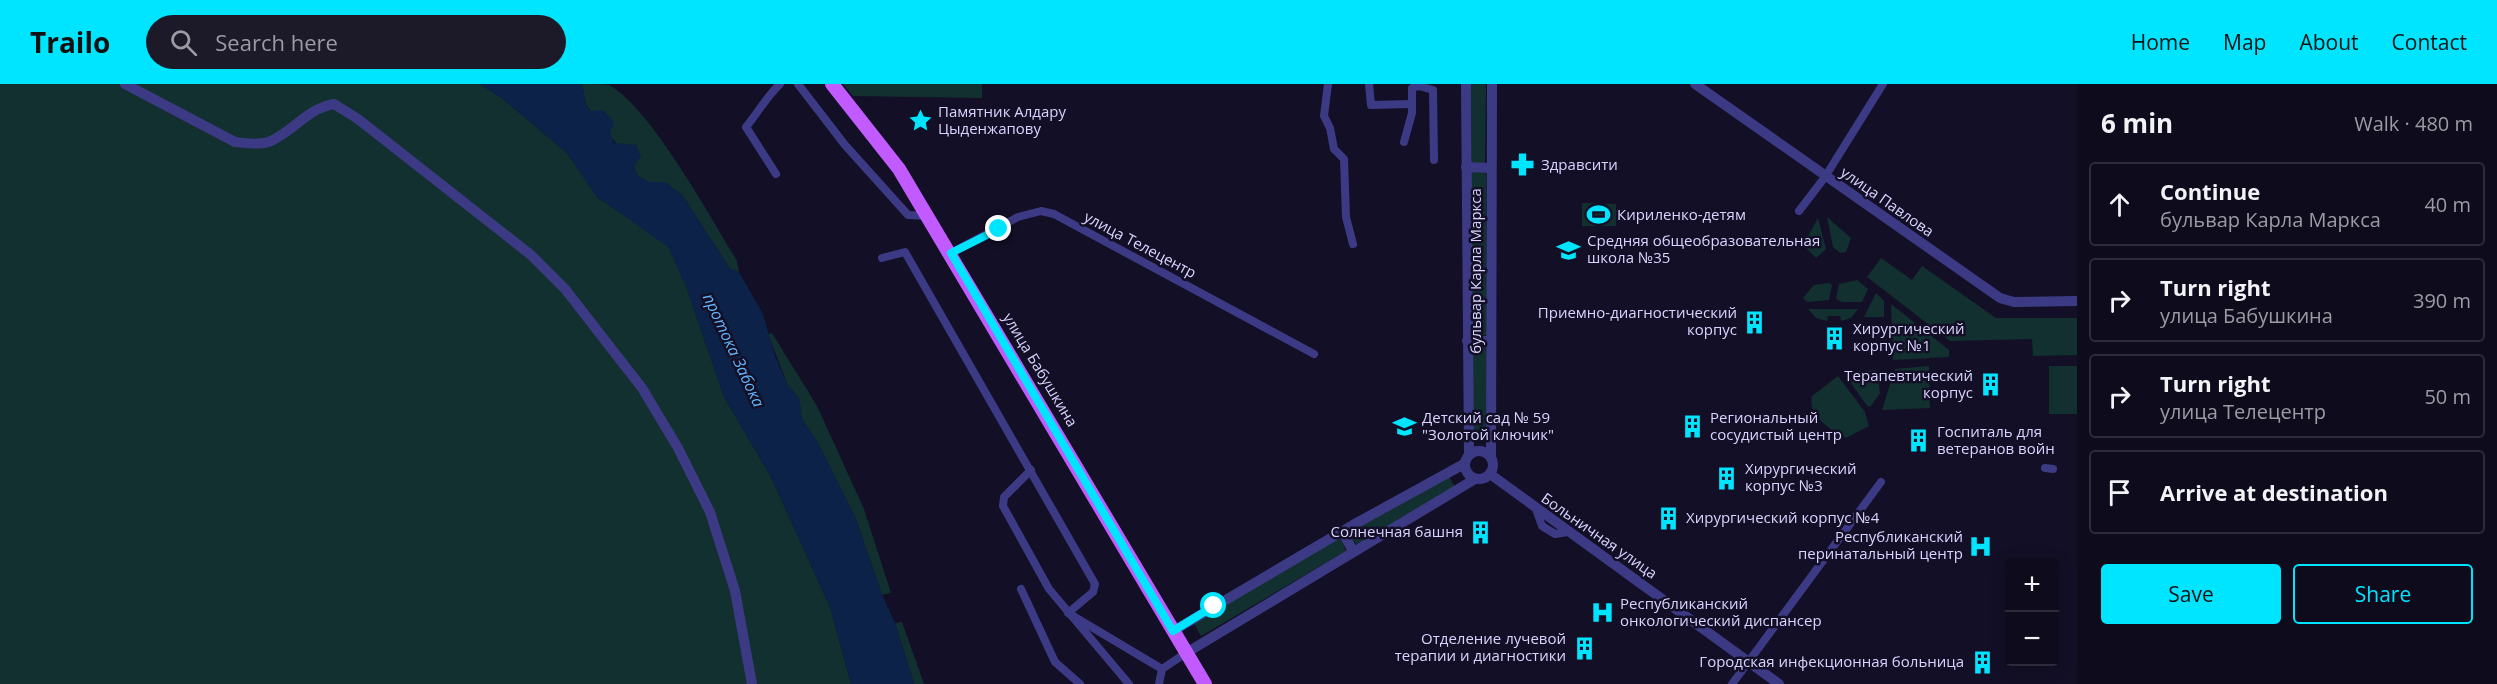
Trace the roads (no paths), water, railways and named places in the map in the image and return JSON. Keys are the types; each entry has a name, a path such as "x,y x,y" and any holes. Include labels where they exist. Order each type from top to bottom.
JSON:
{"main road":[{"name":"улица Бабушкина","path":"832,84 886,149 951,253 1205,684"}],"street":[{"path":"125,84 235,142 244,143 271,141 321,106 334,104 358,119 531,255 565,289 642,388 678,448 714,524 735,591 752,684"},
{"path":"776,174 746,127 762,109 766,98 780,84"},
{"path":"798,84 845,145 908,215 927,216"},
{"path":"1328,84 1324,116 1330,128 1334,148 1344,159 1346,217 1353,244"},
{"path":"1369,84 1371,105 1412,104"},
{"name":"бульвар Карла Маркса","path":"1466,84 1466,459"},
{"name":"бульвар Карла Маркса","path":"1491,458 1492,84"},
{"name":"улица Павлова","path":"1695,84 2000,298 2014,302 2077,301"},
{"path":"1799,211 1825,177 1882,84"},
{"path":"1404,142 1412,104 1412,88 1419,85 1433,90 1434,160"},
{"path":"1466,167 1491,168"},
{"name":"улица Телецентр","path":"951,253 1018,217 1041,211 1054,214 1314,354"},
{"path":"882,258 905,252 1095,584 1092,592 1068,613"},
{"path":"1467,341 1491,341"},
{"path":"1173,631 1342,531 1466,459 1482,451 1491,458 1493,467 1490,474 1483,479 1475,479 1468,475 1466,459"},
{"path":"1030,470 1004,497 1003,506 1032,564 1068,613 1129,684"},
{"name":"Больничная улица","path":"1490,474 1779,684"},
{"path":"1159,684 1162,669 1186,652 1475,479"},
{"path":"1732,684 1881,482"},
{"path":"1342,531 1353,551"},
{"path":"1021,589 1055,662 1080,684"},
{"path":"1068,613 1162,669"}],"water":[{"name":"протока Забока","path":"480,84 582,84 586,105 590,111 603,110 614,122 610,133 614,143 636,145 641,156 634,166 637,175 649,182 665,182 683,196 730,269 739,272 763,314 775,356 788,386 799,398 802,419 818,443 856,519 882,595 895,623 914,684 851,684 830,607 771,477 724,397 686,286 668,247 596,196 567,153 503,99"}],"place":[{"name":"Памятник Алдару Цыденжапову","path":"920,121"},
{"name":"Здравсити","path":"1523,165"},
{"name":"Кириленко-детям","path":"1599,215"},
{"name":"Средняя общеобразовательная школа №35","path":"1569,250"},
{"name":"Приемно-диагностический корпус","path":"1755,322"},
{"name":"Хирургический корпус №1","path":"1835,338"},
{"name":"Терапевтический корпус","path":"1991,385"},
{"name":"Детский сад № 59 \"Золотой ключик\"","path":"1404,427"},
{"name":"Региональный сосудистый центр","path":"1692,427"},
{"name":"Госпиталь для ветеранов войн","path":"1919,441"},
{"name":"Хирургический корпус №3","path":"1727,478"},
{"name":"Хирургический корпус №4","path":"1668,518"},
{"name":"Солнечная башня","path":"1481,532"},
{"name":"Республиканский перинатальный центр","path":"1981,546"},
{"name":"Республиканский онкологический диспансер","path":"1602,613"},
{"name":"Отделение лучевой терапии и диагностики","path":"1584,648"},
{"name":"Городская инфекционная больница","path":"1982,662"}]}
